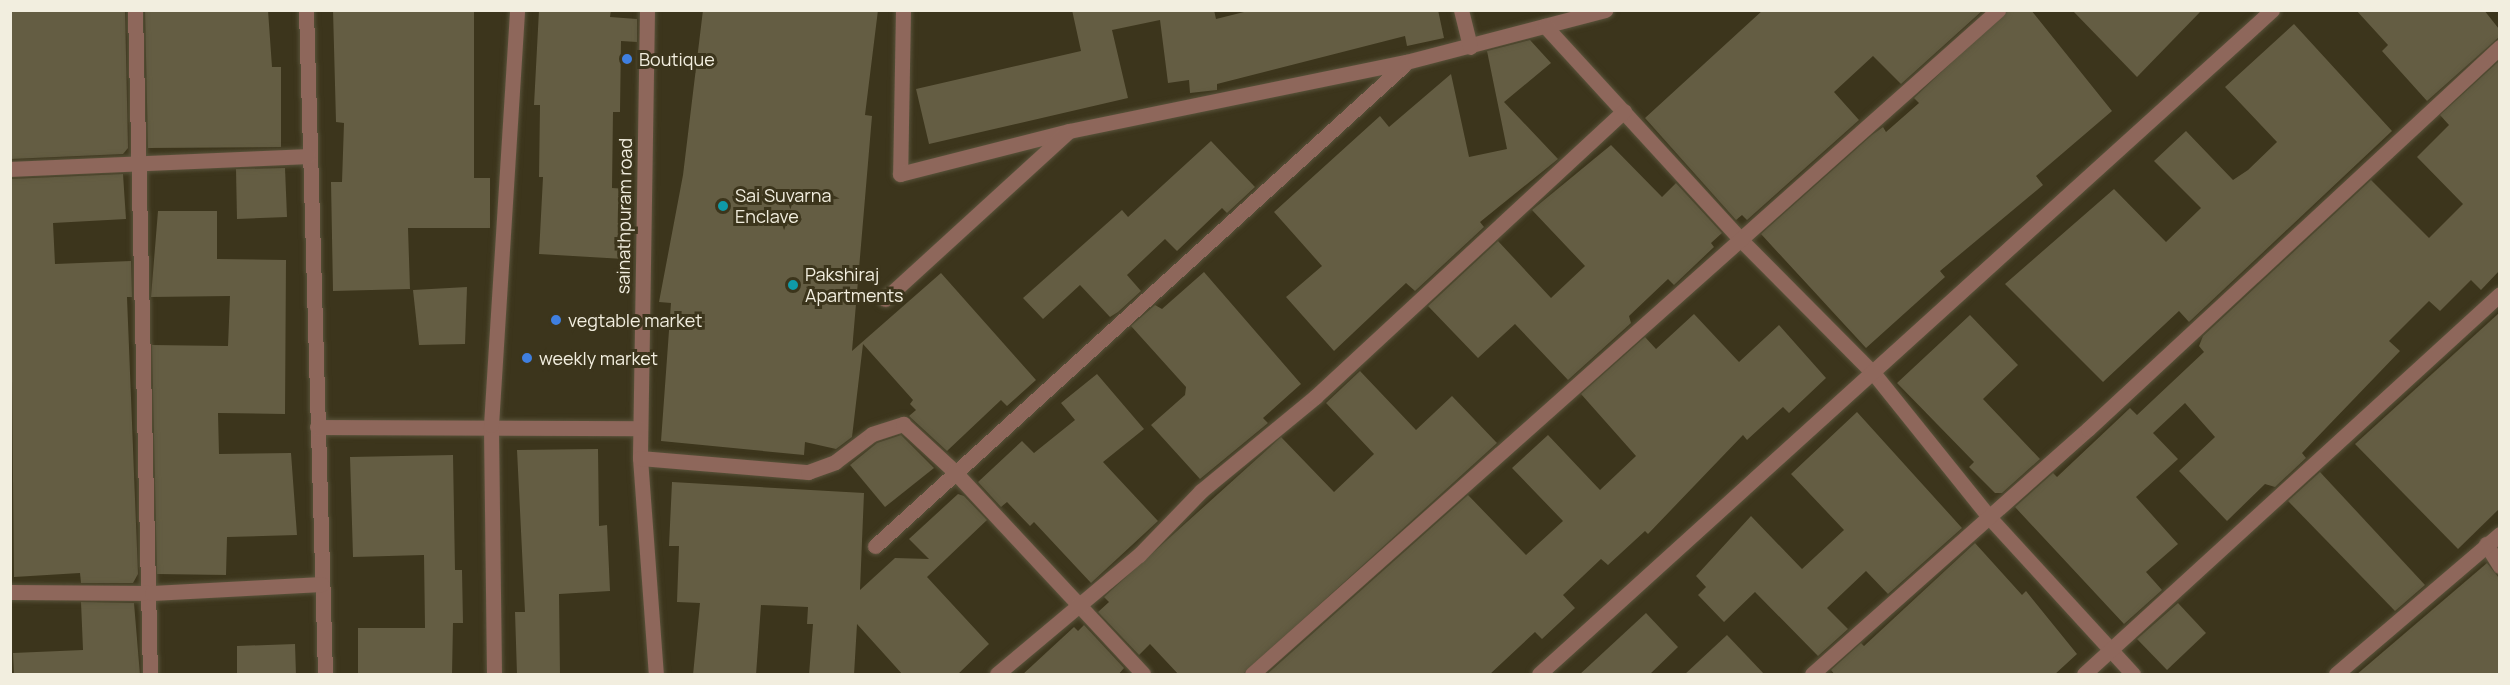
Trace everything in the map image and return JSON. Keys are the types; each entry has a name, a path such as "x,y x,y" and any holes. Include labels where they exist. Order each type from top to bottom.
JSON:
{"street":[{"path":"135,10 135,167 152,593 150,675"},
{"path":"306,10 308,156 325,675"},
{"path":"494,675 491,425 517,10"},
{"name":"sainathpuram road","path":"647,10 640,458 656,675"},
{"path":"903,10 900,174 1069,131 1406,63 1605,10"},
{"path":"1461,10 1470,47"},
{"path":"1252,675 1742,241 1998,10"},
{"path":"1539,675 1875,375 2272,10"},
{"path":"1545,26 1742,241 1875,375 1989,517 2133,675"},
{"path":"1812,675 1989,517 2499,48"},
{"path":"875,546 954,471 1406,63"},
{"path":"997,675 1081,604 1624,111"},
{"path":"885,299 1069,131"},
{"path":"10,169 135,167 308,156"},
{"path":"2084,675 2499,294"},
{"path":"640,458 808,472 836,462 872,434 903,424 954,471 1081,604 1143,675"},
{"path":"317,427 491,425 640,428"},
{"path":"2336,675 2499,534"},
{"path":"2486,544 2499,566"},
{"path":"10,592 152,593 322,584"}],"building":[{"path":"10,10 125,10 128,148 123,154 10,159"},
{"path":"145,10 268,10 272,67 281,67 281,147 148,148"},
{"path":"333,10 474,10 474,178 490,178 490,228 408,228 410,289 333,291 331,182 342,182 344,123 336,122"},
{"path":"539,10 611,10 610,17 637,19 637,42 621,41 620,112 613,112 612,188 628,189 624,259 539,254 543,177 539,177 540,105 534,105"},
{"path":"703,10 878,10 865,115 872,116 852,351 941,273 1036,380 1007,406 1001,400 947,451 909,416 916,410 910,404 913,400 863,344 852,437 836,449 805,442 804,455 661,441 671,303 659,302 683,175"},
{"path":"1072,10 1214,10 1216,19 1252,10 1438,10 1444,38 1407,46 1405,36 1217,84 1217,90 1190,93 1189,80 1168,83 1160,20 1112,30 1128,98 929,144 916,89 1081,51"},
{"path":"1763,10 1983,10 1901,84 1873,56 1834,92 1859,120 1747,220 1742,215 1736,220 1645,118"},
{"path":"2007,10 2031,10 2112,111 2036,176 2043,185 1940,271 1945,277 1866,348 1761,234 1872,135 1883,127 1886,132 1919,103 1914,98"},
{"path":"2072,10 2202,10 2137,77"},
{"path":"2356,10 2484,10 2499,29 2499,37 2427,101 2382,51 2388,45"},
{"path":"2294,24 2392,131 2189,322 2179,311 2103,382 2005,284 2114,189 2166,242 2201,208 2154,161 2186,131 2233,180 2248,170 2277,142 2225,87"},
{"path":"1530,40 1551,63 1504,102 1558,159 1480,222 1484,227 1415,291 1406,283 1334,351 1286,297 1322,266 1274,212 1380,116 1389,127 1451,74 1469,157 1507,149 1487,51"},
{"path":"2499,61 2499,271 2481,290 2471,280 2440,311 2429,301 2389,341 2400,351 2302,453 2306,458 2275,487 2265,484 2227,521 2179,471 2215,437 2185,403 2153,433 2178,459 2136,497 2178,544 2146,572 2162,590 2124,624 2015,507 2053,473 2057,477 2130,408 2137,415 2204,352 2199,346 2203,336 2371,180 2429,238 2463,204 2417,157 2449,125 2440,115"},
{"path":"1211,141 1255,187 1227,213 1222,208 1177,251 1165,239 1127,275 1141,291 1118,312 1110,317 1080,285 1043,319 1023,298 1122,210 1128,217"},
{"path":"1611,145 1662,197 1676,183 1722,233 1711,243 1714,247 1674,285 1668,279 1629,316 1631,323 1568,380 1515,324 1478,358 1428,306 1498,241 1551,298 1585,266 1532,210"},
{"path":"285,168 287,217 237,219 236,169"},
{"path":"123,174 126,219 53,223 55,264 131,261 132,297 127,297 138,574 133,583 81,583 80,573 14,577 10,179"},
{"path":"158,211 217,211 217,259 286,260 285,414 218,413 219,454 291,453 297,535 227,537 226,575 157,574 152,345 228,346 230,296 151,297"},
{"path":"1204,272 1301,384 1263,418 1268,423 1200,479 1151,425 1185,395 1186,387 1131,326 1155,305 1162,309"},
{"path":"467,287 465,344 419,345 413,290"},
{"path":"2499,313 2499,509 2458,549 2355,444"},
{"path":"1694,314 1739,362 1779,325 1826,378 1789,413 1783,407 1747,440 1743,435 1648,534 1645,531 1608,565 1601,559 1563,595 1575,608 1542,639 1535,632 1489,675 1266,675 1468,495 1526,555 1563,521 1512,468 1548,435 1600,490 1636,456 1581,394 1645,337 1656,349"},
{"path":"1970,315 2018,365 1983,399 2040,459 2002,493 1995,493 1969,467 1974,462 1897,383"},
{"path":"1360,371 1416,430 1452,396 1497,443 1242,675 1179,675 1150,644 1139,655 1098,612 1109,602 1104,597 1281,437 1334,492 1374,454 1326,403"},
{"path":"1097,374 1144,429 1103,462 1158,521 1091,583 1034,522 1030,526 1007,502 1001,507 978,482 1022,441 1034,453 1075,420 1061,403"},
{"path":"1857,412 1962,528 1888,594 1866,571 1827,608 1848,629 1818,656 1755,592 1724,622 1698,595 1706,587 1696,576 1751,516 1802,569 1844,530 1791,474"},
{"path":"901,435 934,468 885,507 850,465 877,443"},
{"path":"598,449 599,526 607,525 610,591 559,594 560,675 517,675 515,612 525,612 517,450"},
{"path":"453,455 455,570 462,570 463,623 453,623 452,675 358,675 358,628 425,628 424,555 353,557 350,457"},
{"path":"2320,472 2425,585 2395,611 2288,501"},
{"path":"672,482 864,493 860,590 895,558 929,559 909,539 958,494 964,496 987,520 927,577 989,644 957,675 903,675 857,624 854,675 809,675 813,624 807,624 808,607 761,605 756,675 693,675 700,603 677,602 679,546 669,546"},
{"path":"1975,543 2022,595 2026,591 2077,654 2054,675 1835,675 1831,670 1861,643 1864,646"},
{"path":"2487,563 2499,578 2499,675 2356,675"},
{"path":"81,602 134,603 140,675 14,675 13,653 83,650"},
{"path":"2178,603 2206,633 2167,670 2137,639"},
{"path":"1646,613 1678,647 1649,675 1579,675"},
{"path":"1084,625 1124,668 1118,675 1022,675 1074,627 1078,631"},
{"path":"1727,635 1765,675 1684,675"},
{"path":"295,644 296,675 237,675 237,646"}],"place":[{"name":"Boutique","path":"627,59"},
{"name":"Sai Suvarna Enclave","path":"723,206"},
{"name":"Pakshiraj Apartments","path":"793,285"},
{"name":"vegtable market","path":"556,320"},
{"name":"weekly market","path":"527,358"}]}
